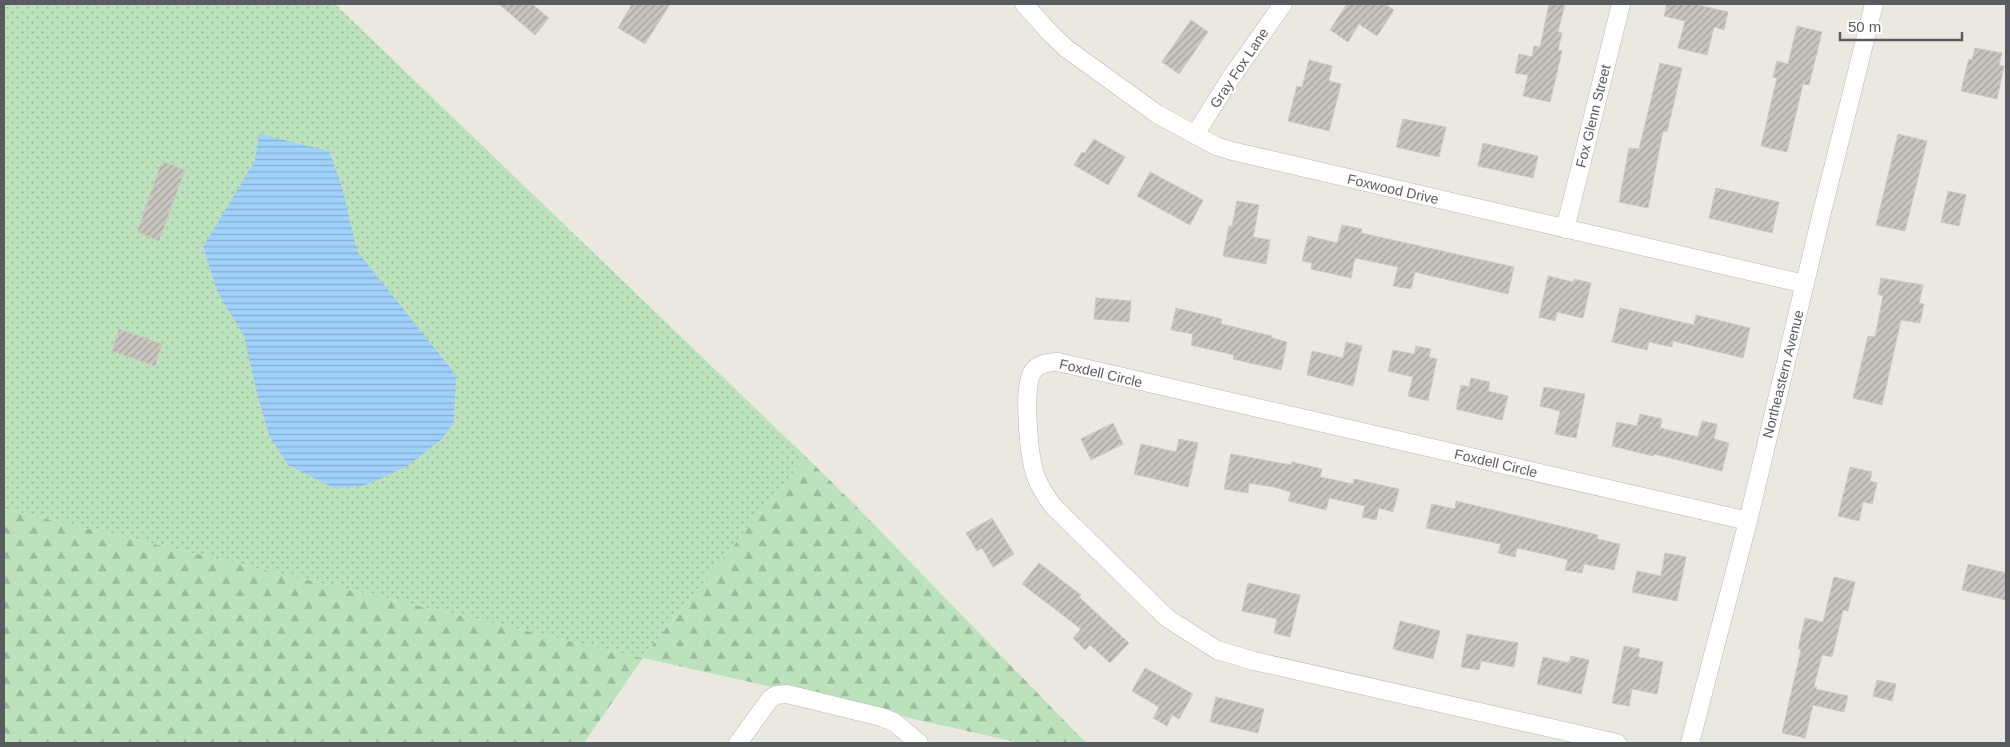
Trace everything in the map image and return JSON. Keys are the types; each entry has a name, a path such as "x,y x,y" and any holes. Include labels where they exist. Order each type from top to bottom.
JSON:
{"street":[{"name":"Foxwood Drive","path":"1024,4 1067,49 1157,114 1196,133 1216,146 1232,152 1805,284"},
{"name":"Gray Fox Lane","path":"1196,133 1230,79 1283,4"},
{"name":"Fox Glenn Street","path":"1565,229 1621,4"},
{"name":"Northeastern Avenue","path":"1690,743 1748,520 1874,4"},
{"name":"Foxdell Circle","path":"1617,743 1254,661 1217,650 1195,637 1167,618 1054,507 1043,492 1032,463 1028,428 1028,381 1033,372 1038,366 1047,362 1058,362 1748,520"},
{"path":"738,743 770,699 787,694 894,722 919,743"}],"green space":[{"path":"4,4 335,4 806,457 642,658 4,509"},
{"path":"806,457 1086,743 1020,743 643,658 584,743 4,743 4,509 642,658"}],"water":[{"path":"259,134 329,151 342,187 357,251 456,375 454,422 442,439 407,466 359,487 334,488 288,465 269,435 244,336 217,291 203,247 255,161"}],"building":[{"path":"499,4 532,4 549,18 535,35"},
{"path":"632,4 670,4 645,44 618,28"},
{"path":"1347,4 1384,4 1394,10 1377,36 1359,24 1348,42 1330,30"},
{"path":"1549,4 1565,4 1558,32 1562,33 1558,50 1562,51 1550,102 1523,96 1528,75 1515,73 1519,54 1532,57 1534,46 1540,47"},
{"path":"1667,4 1694,4 1728,12 1724,30 1714,27 1707,55 1678,48 1685,21 1664,16"},
{"path":"1191,20 1208,32 1179,74 1162,62"},
{"path":"1797,26 1822,32 1809,85 1803,84 1787,152 1761,146 1777,78 1773,77 1777,61 1788,64"},
{"path":"1975,48 2002,53 1999,65 2004,66 1997,99 1961,91 1968,62 1969,59 1972,60"},
{"path":"1309,60 1332,66 1329,81 1341,84 1329,131 1288,121 1297,86 1302,87"},
{"path":"1660,63 1682,68 1667,132 1663,131 1648,208 1619,202 1629,148 1639,149"},
{"path":"1403,119 1446,127 1439,157 1396,147"},
{"path":"1898,134 1927,141 1905,231 1876,225"},
{"path":"1094,139 1125,157 1108,185 1074,165 1082,152 1085,153"},
{"path":"1483,143 1538,156 1533,178 1478,166"},
{"path":"162,161 185,170 159,241 137,232"},
{"path":"1150,172 1203,200 1190,225 1137,196"},
{"path":"1716,188 1779,202 1772,233 1709,218"},
{"path":"1948,191 1966,195 1959,226 1941,222"},
{"path":"1237,201 1259,205 1253,237 1270,240 1266,264 1223,256 1229,226 1232,226"},
{"path":"1342,225 1362,229 1361,233 1514,267 1508,294 1415,272 1411,289 1393,286 1398,267 1355,258 1351,278 1311,269 1312,263 1302,261 1308,236 1337,243"},
{"path":"1548,276 1573,282 1574,279 1591,283 1583,318 1557,312 1555,321 1539,317"},
{"path":"1881,278 1923,285 1919,303 1924,304 1920,323 1901,320 1882,405 1853,398 1868,336 1875,337 1883,296 1878,294"},
{"path":"1096,298 1131,301 1129,322 1094,319"},
{"path":"1176,308 1222,319 1221,324 1272,336 1272,338 1287,342 1281,370 1233,359 1234,355 1191,345 1193,334 1171,330"},
{"path":"1620,308 1694,325 1696,315 1750,328 1743,358 1673,341 1672,347 1649,342 1647,350 1612,342"},
{"path":"119,329 162,344 155,366 112,351"},
{"path":"1346,342 1362,346 1353,386 1307,375 1312,351 1343,358"},
{"path":"1416,346 1431,349 1429,357 1437,359 1428,401 1408,396 1413,377 1388,371 1393,350 1414,354"},
{"path":"1471,378 1490,382 1488,391 1508,396 1502,420 1456,409 1461,385 1469,387"},
{"path":"1544,387 1585,394 1576,438 1555,434 1560,411 1540,406"},
{"path":"1640,414 1662,419 1660,428 1698,437 1702,421 1717,424 1714,439 1729,443 1722,471 1654,454 1653,456 1612,446 1617,422 1637,426"},
{"path":"1113,423 1123,444 1091,460 1081,439"},
{"path":"1179,439 1198,443 1188,487 1134,474 1141,444 1176,452"},
{"path":"1231,454 1291,465 1292,462 1322,469 1320,477 1353,484 1354,479 1399,489 1393,512 1379,508 1376,520 1362,517 1365,506 1329,498 1326,510 1288,501 1291,492 1274,487 1249,483 1248,493 1224,489"},
{"path":"1850,467 1872,472 1870,481 1877,483 1872,504 1863,502 1859,521 1838,516"},
{"path":"1456,501 1598,535 1597,539 1620,544 1614,570 1584,564 1582,573 1565,570 1568,560 1517,548 1515,557 1498,553 1501,544 1426,528 1432,504 1455,509"},
{"path":"992,518 1014,554 993,567 982,548 977,551 966,533"},
{"path":"1665,553 1686,557 1677,601 1632,592 1637,571 1661,576"},
{"path":"1039,563 1081,595 1079,597 1129,643 1110,663 1090,645 1085,650 1073,638 1081,629 1022,584"},
{"path":"1968,564 2006,573 2006,600 1962,590"},
{"path":"1834,577 1855,582 1848,611 1843,610 1832,657 1822,655 1814,686 1817,687 1816,689 1848,696 1844,712 1813,705 1805,738 1782,733 1801,650 1798,649 1805,618 1823,622"},
{"path":"1248,583 1300,595 1290,637 1274,633 1277,619 1242,611"},
{"path":"1400,621 1440,631 1433,659 1393,649"},
{"path":"1467,634 1518,643 1514,667 1481,661 1479,670 1461,667"},
{"path":"1624,646 1640,649 1638,657 1663,662 1657,694 1632,689 1629,706 1612,703"},
{"path":"1571,656 1589,660 1581,694 1537,684 1543,657 1569,663"},
{"path":"1145,668 1193,694 1179,719 1172,715 1167,726 1153,718 1159,707 1132,691"},
{"path":"1877,680 1896,684 1892,701 1873,696"},
{"path":"1216,697 1264,709 1258,733 1210,722"}]}
